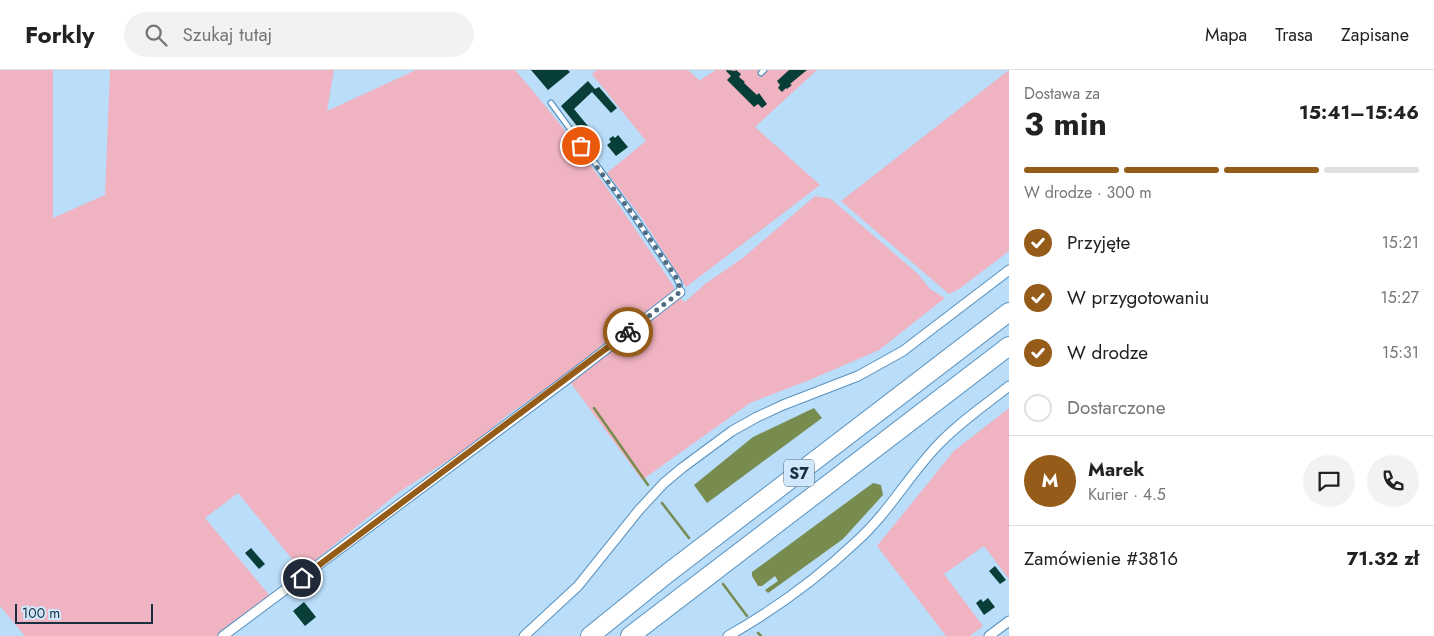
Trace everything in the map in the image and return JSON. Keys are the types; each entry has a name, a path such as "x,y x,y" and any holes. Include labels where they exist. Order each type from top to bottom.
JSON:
{"highway":[{"name":"S7","path":"590,636 668,573 1009,312"},
{"name":"S7","path":"630,636 1009,346"}],"street":[{"path":"524,636 578,586 639,510 664,483 682,468 732,431 758,417 782,405 858,376 903,351 1009,270"},
{"path":"224,636 574,374 680,292"},
{"path":"728,636 814,578 858,540 950,433 1009,386"},
{"path":"989,636 1009,621"}],"lane":[{"path":"552,103 655,246 679,283 680,292"}],"shaded area":[{"path":"0,70 53,70 53,218 105,195 110,70 334,70 327,111 416,70 515,70 558,122 598,176 674,287 674,294 579,366 506,416 472,445 399,492 302,571 238,493 205,518 270,596 216,636 25,636 0,606"},
{"path":"597,70 688,70 700,81 715,70 817,70 755,127 820,185 686,287 641,217 607,173 646,141 592,74"},
{"path":"1009,70 1009,251 959,289 949,294 841,201"},
{"path":"815,196 831,199 918,274 930,289 945,298 879,350 750,403 642,480 570,382 680,298 685,302 705,284 744,257"},
{"path":"814,408 822,418 707,503 694,485 753,437"},
{"path":"1009,408 1009,579 984,546 944,574 983,626 970,636 946,636 877,546 954,451"},
{"path":"873,483 881,485 883,495 843,539 768,593 765,590 778,581 775,576 762,586 758,586 752,576 752,572"}],"building":[{"path":"531,70 568,70 570,72 548,90"},
{"path":"727,70 736,70 741,74 739,77 744,83 757,95 759,93 767,104 762,108 758,104 754,107 727,80 731,76"},
{"path":"789,70 807,70 782,92 778,88 780,85 777,81"},
{"path":"588,81 595,89 599,87 617,108 611,113 592,92 574,109 592,131 585,136 561,106"},
{"path":"618,135 628,147 616,156 607,145 611,142 609,139 613,136 615,138"},
{"path":"251,548 265,564 259,569 245,553"},
{"path":"995,566 1006,580 1000,584 989,571"},
{"path":"988,598 995,607 984,615 976,603 981,599 983,602"},
{"path":"304,602 316,617 305,626 293,611"}],"waterway":[{"path":"594,408 648,485"},
{"path":"662,503 689,538"},
{"path":"723,584 747,616"},
{"path":"758,633 761,636"}],"way so far":[{"path":"581,146 634,216 679,283 680,292 628,332"}],"route":[{"path":"302,578 628,332"}]}
